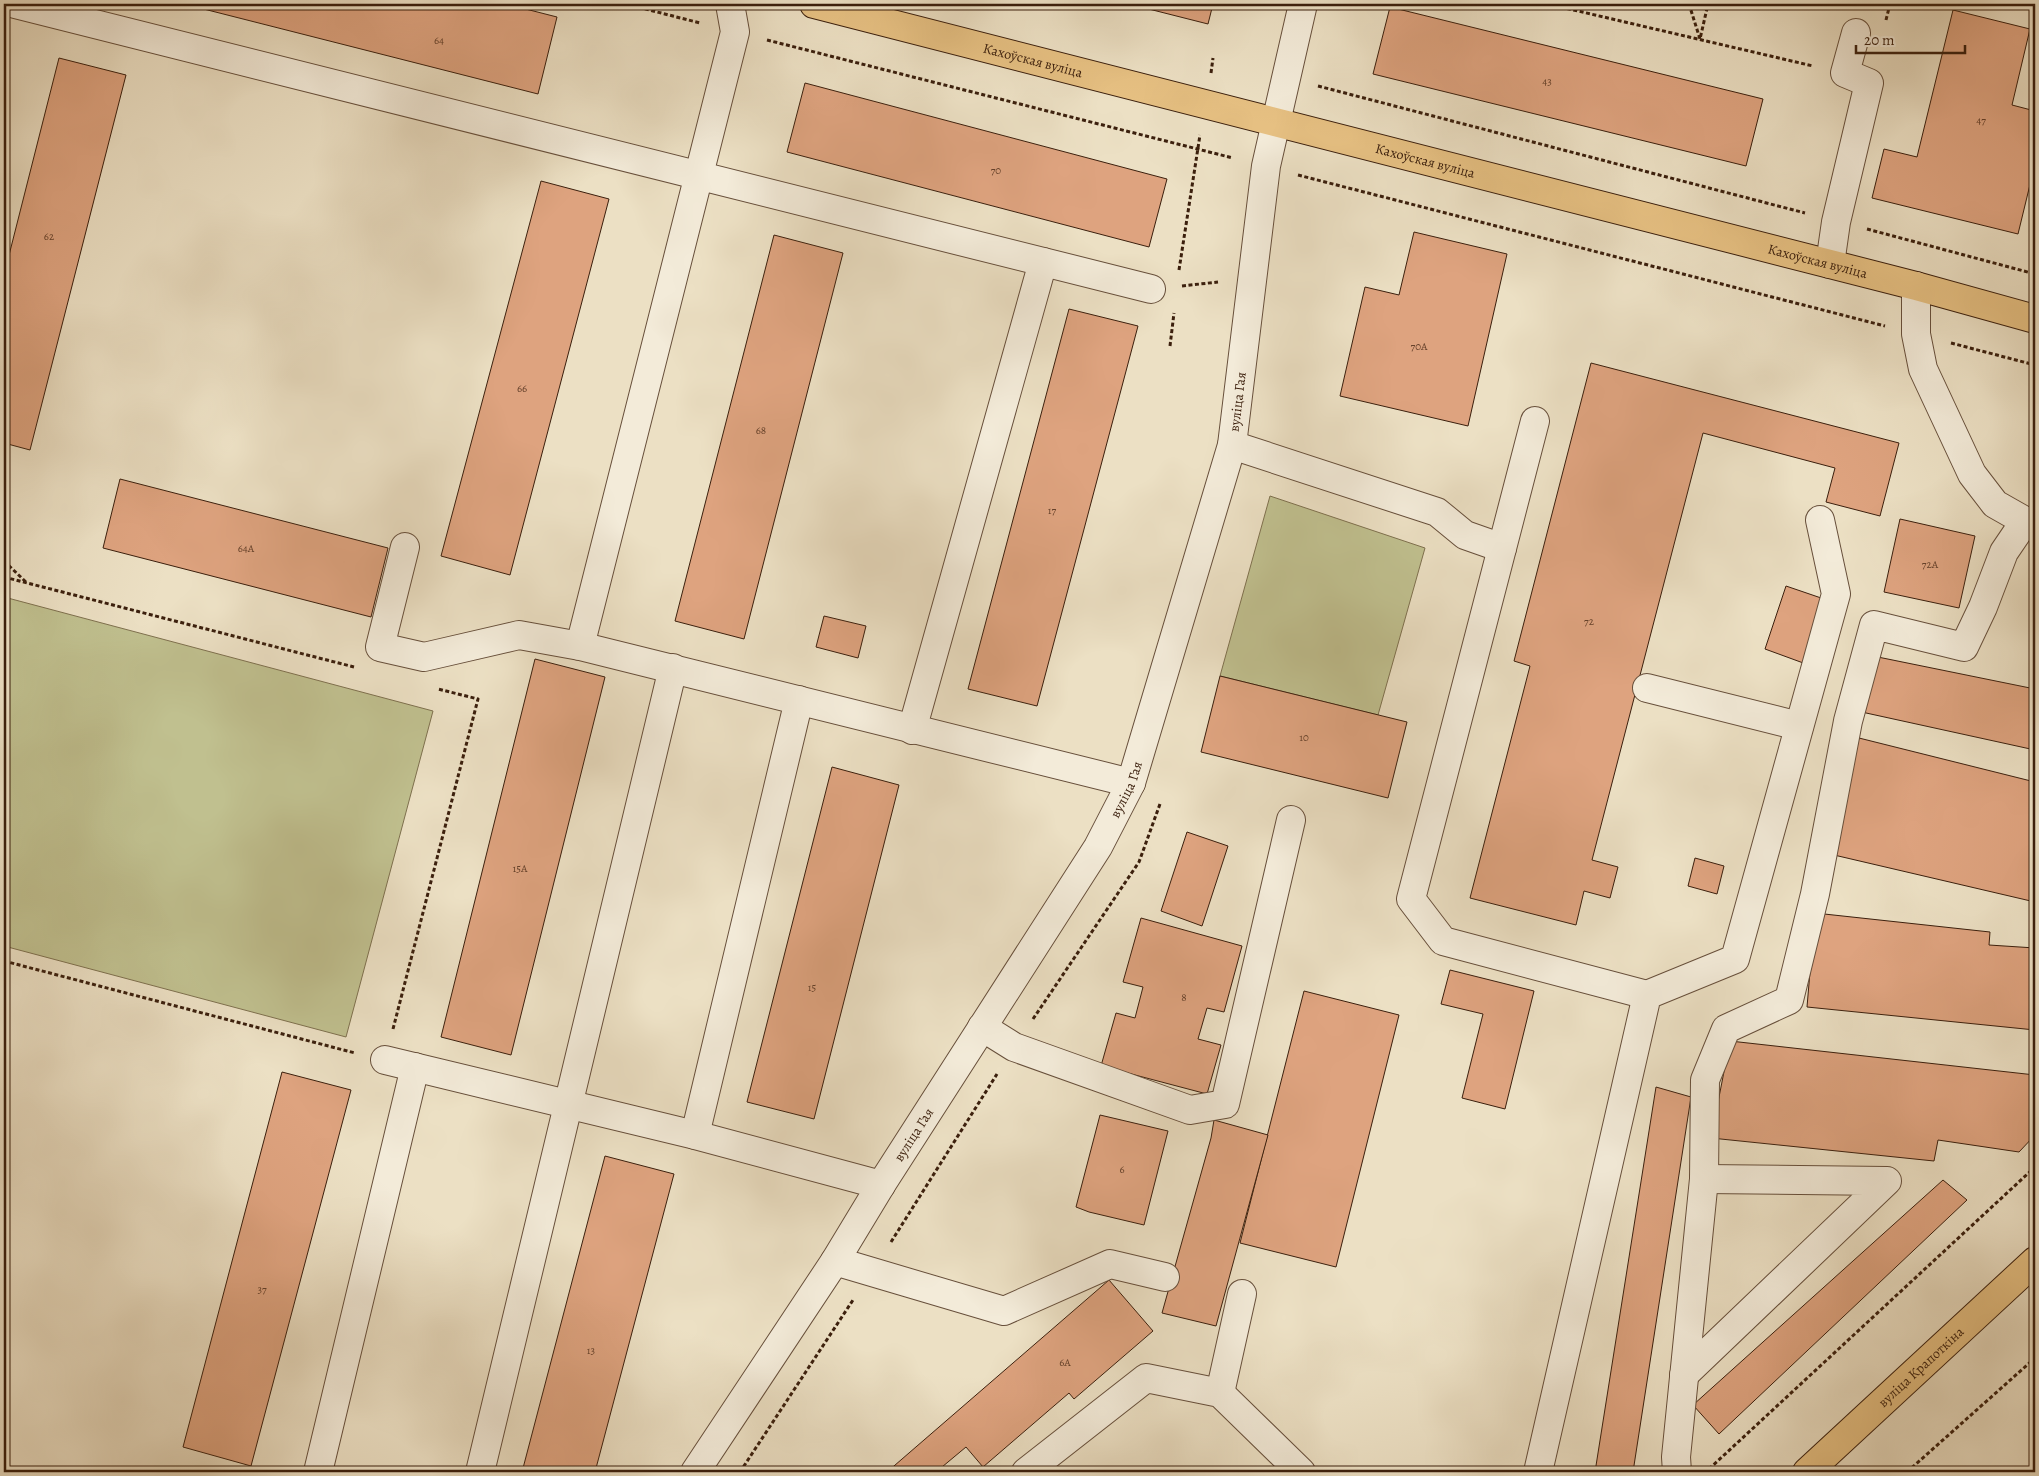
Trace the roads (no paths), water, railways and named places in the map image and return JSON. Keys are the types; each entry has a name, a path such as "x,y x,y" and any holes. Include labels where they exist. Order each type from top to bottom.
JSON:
{"main road":[{"name":"Кахоўская вуліца","path":"814,4 1916,286 2035,320"},
{"name":"вуліца Крапоткіна","path":"1807,1472 2035,1261"}],"street":[{"path":"15,4 699,177 1043,262 1164,288"},
{"path":"580,646 735,32 730,4"},
{"name":"вуліца Гая","path":"695,1472 835,1261 881,1185 1098,847 1131,783 1232,445 1266,166 1302,4"},
{"path":"1830,264 1836,222 1869,83 1844,74 1856,33"},
{"path":"912,730 1043,262"},
{"path":"1677,1472 1676,1457 1704,1178 1705,1080 1726,1029 1789,1000 1814,894 1848,721 1874,625 1964,647 1983,607 2004,552 2030,523 1995,504 1972,474 1923,369 1916,334 1916,286"},
{"path":"1535,421 1411,898 1443,941 1647,995 1735,959 1836,594 1820,520"},
{"path":"1232,445 1437,512 1465,535 1502,548"},
{"path":"405,547 380,647 424,657 519,635 580,646 1131,783"},
{"path":"480,1472 673,668"},
{"path":"1647,688 1799,726"},
{"path":"695,1135 800,700"},
{"path":"982,1028 1014,1047 1190,1110 1225,1104 1291,820"},
{"path":"1538,1472 1647,995"},
{"path":"385,1060 695,1135 881,1185"},
{"path":"318,1472 415,1067"},
{"path":"1684,1375 1886,1182 1704,1178"},
{"path":"835,1261 1004,1311 1110,1264 1165,1276"},
{"path":"1220,1393 1242,1294"},
{"path":"1026,1472 1146,1378 1220,1393 1301,1472"}]}
